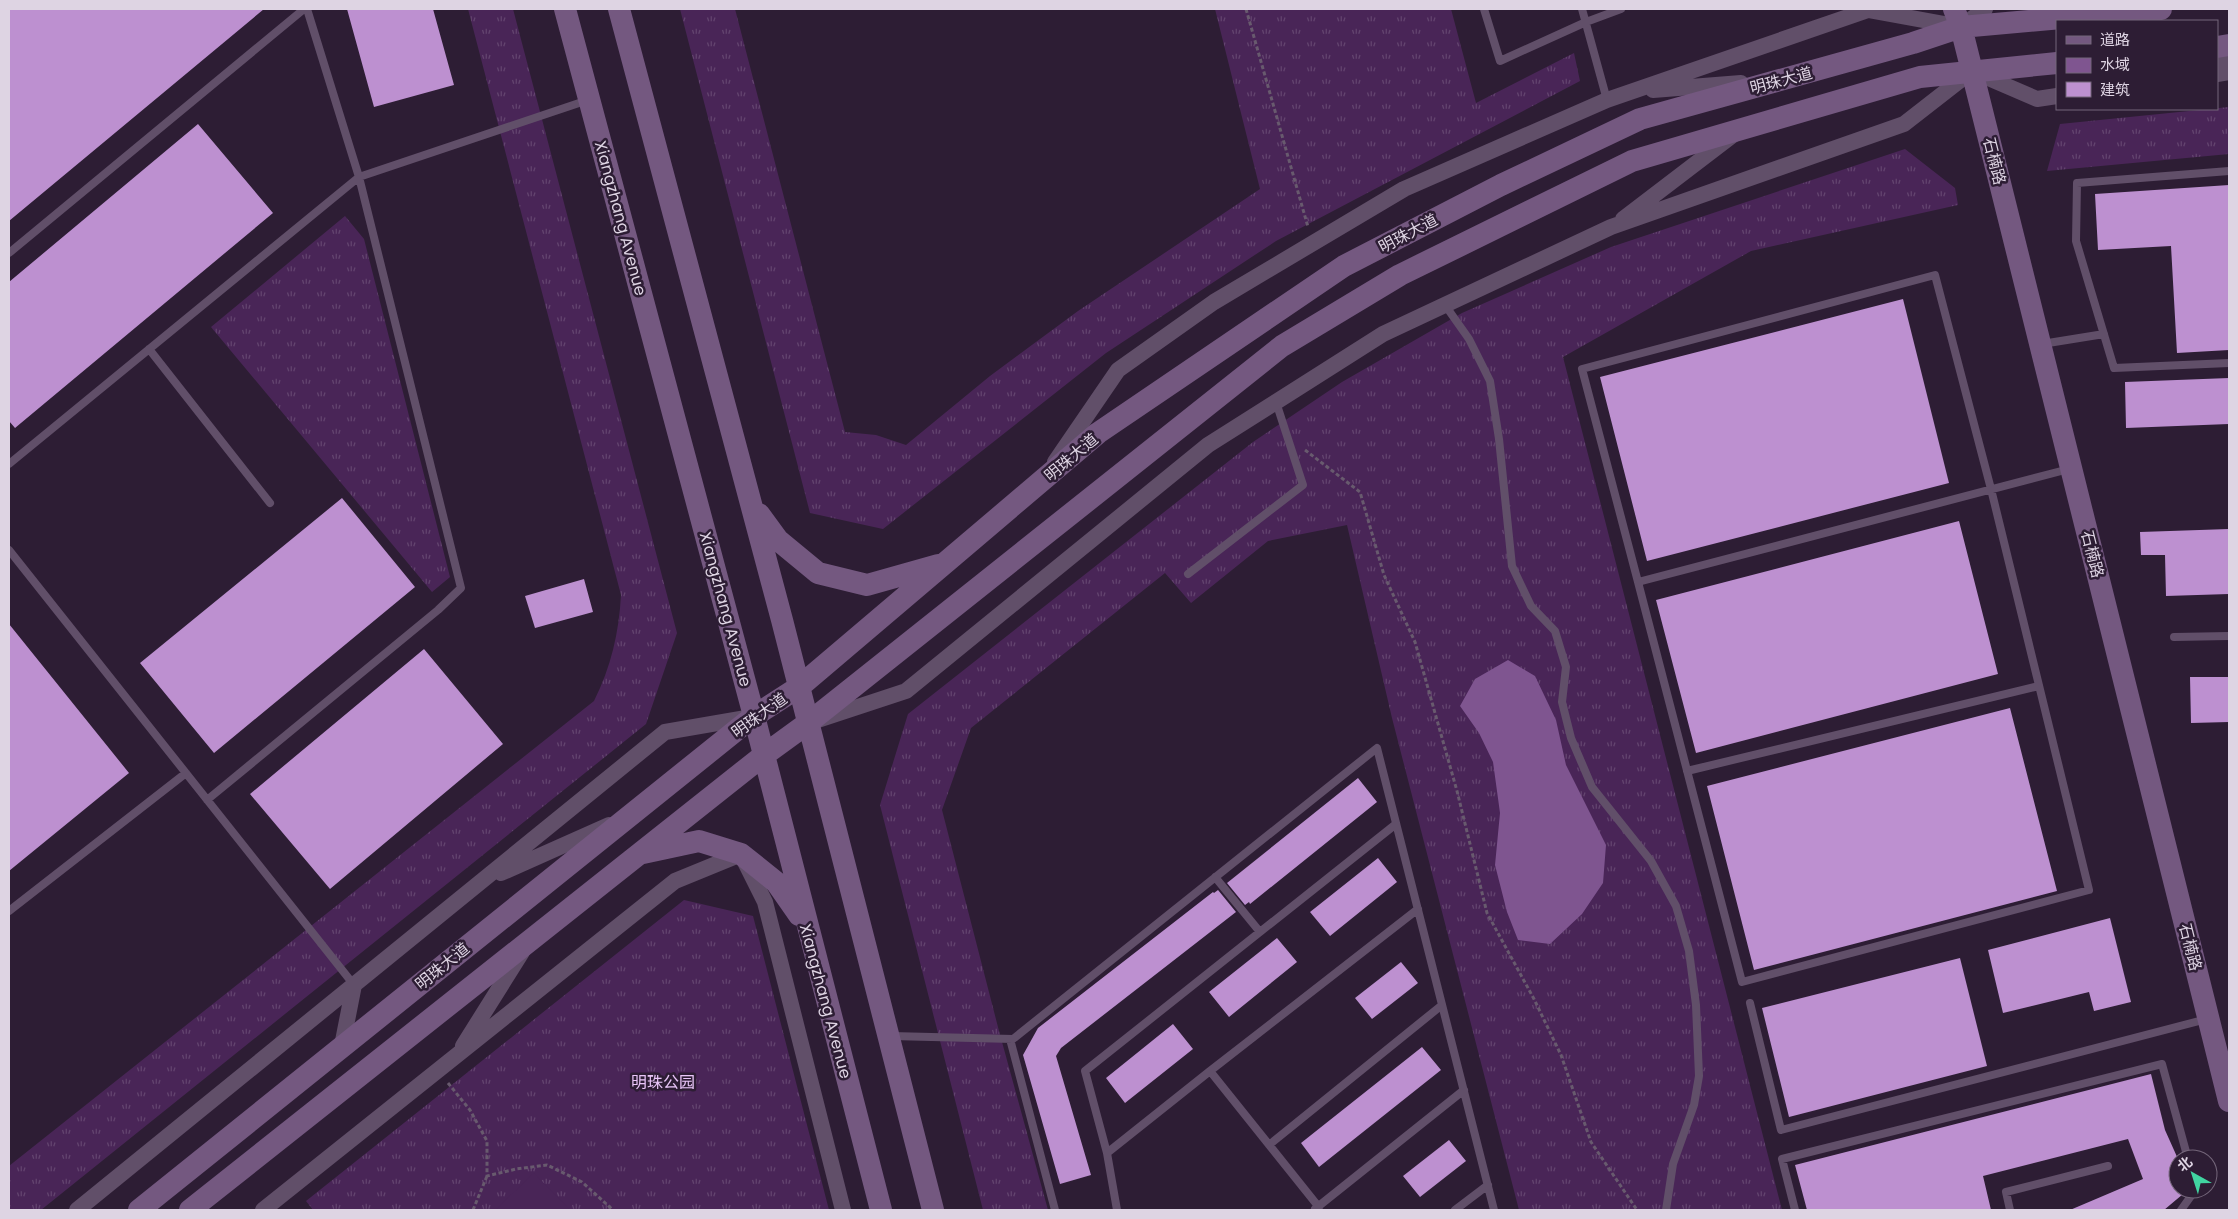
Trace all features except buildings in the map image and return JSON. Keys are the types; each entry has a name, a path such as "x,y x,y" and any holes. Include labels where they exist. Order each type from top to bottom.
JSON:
{"main road":[{"name":"Xiangzhang Avenue","path":"566,9 754,716 881,1210"},
{"path":"619,9 751,503 933,1210"},
{"name":"明珠大道","path":"139,1210 754,716 799,687 1098,433 1344,266 1501,185 1640,119 1913,44 1958,18 2161,9"},
{"name":"石楠路","path":"1958,18 2229,1101"},
{"name":"明珠大道","path":"190,1210 764,755 808,723 1282,346 1400,275 1632,161 1920,76 2056,63"},
{"path":"751,503 778,540 818,573 867,585 944,564"},
{"path":"640,853 700,841 740,854 776,882 806,924"}],"street":[{"path":"1043,480 1118,370 1214,302 1404,190 1607,100 1868,10 1958,18 1985,9"},
{"path":"808,723 906,691 1208,445 1383,334 1611,228 1904,124 1972,71 2037,99 2056,96"},
{"path":"1630,92 1778,81"},
{"path":"1611,228 1740,130"},
{"path":"78,1210 666,732 754,716"},
{"path":"482,881 629,816"},
{"path":"264,1210 675,881 740,854 765,902 843,1210"},
{"path":"456,1056 528,942"},
{"path":"342,1046 354,985"}],"lane":[{"path":"9,253 305,9 359,177 461,588 438,610 207,800"},
{"path":"1484,9 1500,61 1586,22 1621,9"},
{"path":"1582,9 1607,100"},
{"path":"9,464 359,177 590,99"},
{"path":"2229,171 2077,183 2076,241 2114,368 2229,363"},
{"path":"1935,275 1991,489 2089,890 1742,982 1582,369 1935,275"},
{"path":"1445,305 1469,339 1490,381 1499,439 1512,566 1531,606 1555,631 1566,666 1562,702 1571,738 1592,787 1650,861 1676,906 1689,951 1696,1005 1699,1076 1694,1105 1674,1164 1666,1210"},
{"path":"2040,344 2104,334"},
{"path":"149,349 270,503"},
{"path":"1188,574 1303,485 1276,402"},
{"path":"1638,582 2071,468"},
{"path":"9,550 354,985"},
{"path":"2174,637 2229,636"},
{"path":"1687,770 2039,686"},
{"path":"888,1036 1014,1039 1377,748 1494,1210"},
{"path":"9,911 186,774"},
{"path":"1117,1210 1107,1153 1085,1071 1396,824"},
{"path":"1215,877 1260,932"},
{"path":"1107,1153 1418,909"},
{"path":"1750,1003 1781,1130 2209,1018"},
{"path":"1269,1145 1442,1005"},
{"path":"1010,1039 1055,1210"},
{"path":"1795,1210 1782,1159 2162,1064 2185,1149"},
{"path":"1210,1071 1317,1209 1464,1090"},
{"path":"2010,1210 2006,1192 2108,1166"},
{"path":"1454,1210 1488,1185"},
{"path":"2181,1210 2189,1199"}],"path":[{"path":"1246,9 1313,243"},
{"path":"1288,438 1360,492 1384,575 1415,642 1457,791 1487,913 1534,999 1561,1056 1591,1142 1637,1210"},
{"path":"438,1070 470,1110 487,1141 487,1176 473,1210"},
{"path":"487,1176 516,1168 547,1165 582,1182 613,1210"}],"green space":[{"path":"468,9 513,9 677,633 646,724 41,1210 9,1210 9,1166 594,701 605,675 616,636 621,595"},
{"path":"680,9 735,9 845,432 876,435 906,445 990,376 1078,311 1260,189 1215,9 1451,9 1476,103 1574,53 1580,81 1276,241 1106,353 883,529 810,513"},
{"path":"2229,107 2229,154 2047,171 2060,124 2199,110 2218,110 2218,108"},
{"path":"1905,149 1955,188 1958,205 1751,251 1563,357 1782,1210 1519,1210 1392,718 1347,525 1268,541 1191,603 1165,573 971,728 942,810 999,1031 1048,1210 983,1210 880,805 908,714 1253,442 1342,382 1462,313 1611,247"},
{"path":"345,216 364,239 450,577 432,592 211,327"},
{"name":"明珠公园","path":"684,900 753,916 829,1210 313,1210 306,1201"},
{"path":"534,1173 570,1210 495,1210"}],"water":[{"path":"1508,660 1535,676 1556,720 1566,765 1606,845 1603,883 1582,914 1550,944 1518,940 1507,912 1495,865 1500,813 1493,762 1479,733 1460,706 1475,679"}]}
